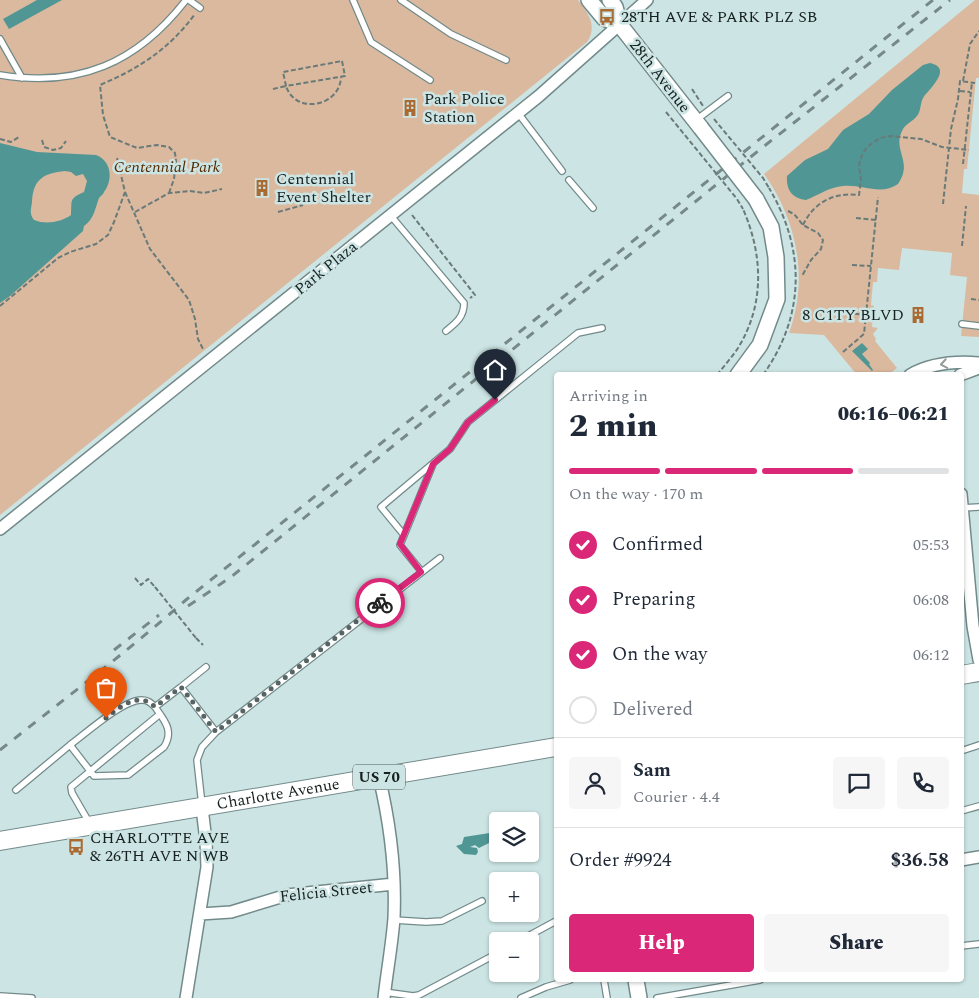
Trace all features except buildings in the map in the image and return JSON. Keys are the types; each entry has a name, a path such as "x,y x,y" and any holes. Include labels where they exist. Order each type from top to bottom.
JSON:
{"main road":[{"path":"589,0 604,18 620,25"},
{"path":"610,0 615,7 620,25"},
{"name":"28th Avenue","path":"620,25 756,199 770,226 776,257 777,299 760,345 740,372"},
{"path":"964,674 979,672"},
{"name":"Charlotte Avenue","path":"0,842 554,747"},
{"path":"636,982 639,998"}],"street":[{"name":"Park Plaza","path":"0,529 518,113 647,0"},
{"path":"918,372 948,363 979,364"},
{"path":"964,374 979,368"},
{"path":"964,529 972,617 979,660"},
{"path":"379,777 392,847 394,884 394,920 384,995"},
{"path":"186,998 207,858 202,808"},
{"path":"964,860 979,857"},
{"name":"Felicia Street","path":"200,914 231,912 270,898 287,895 394,884"}],"lane":[{"path":"0,75 51,79 90,72 117,61 151,39 188,0 200,8"},
{"path":"353,0 371,42 430,80"},
{"path":"401,0 451,34 506,60"},
{"path":"0,39 22,78"},
{"path":"698,124 728,96"},
{"path":"518,113 562,171"},
{"path":"570,180 593,208"},
{"path":"391,216 464,303 462,315 446,331"},
{"path":"962,324 979,326"},
{"path":"404,535 381,507 450,449 468,422 578,333 602,328"},
{"path":"421,572 400,544 433,464"},
{"path":"964,507 979,507"},
{"path":"202,808 198,760 202,747 216,732 440,558"},
{"path":"155,707 206,667"},
{"path":"181,687 216,732"},
{"path":"16,790 70,746 125,705 144,700 150,702 160,714 170,735 164,747 128,775 94,776 70,746"},
{"path":"91,826 70,790 73,784 160,714"},
{"path":"964,750 979,745"},
{"path":"964,810 979,806"},
{"path":"394,920 442,921 482,901"},
{"path":"536,932 554,922"},
{"path":"964,946 979,944"},
{"path":"384,995 419,995 489,958"},
{"path":"521,998 563,982"},
{"path":"604,982 607,998"},
{"path":"657,998 749,982"},
{"path":"0,996 32,998"}],"path":[{"path":"169,193 174,179 175,153 169,147 157,145 137,148 110,137 104,115 100,85 128,72 158,54 181,32 200,8"},
{"path":"943,204 951,129 960,81 963,81 970,44 979,31"},
{"path":"273,89 286,86 345,76 342,62 283,72 286,86 290,96 298,102 309,104 323,102 330,99 337,92 341,83 341,76"},
{"path":"963,81 975,83"},
{"path":"963,164 972,82"},
{"path":"959,91 970,92"},
{"path":"666,112 737,199 749,224 758,263 759,283 753,316 737,349 719,372"},
{"path":"714,119 763,178 769,188"},
{"path":"803,226 810,213 827,199 844,194 859,195 861,180 860,161 868,147 877,139 886,136 913,138 928,141 942,147 968,150"},
{"path":"0,139 11,142 19,137"},
{"path":"42,140 44,147 53,150 61,148 66,141"},
{"path":"117,158 125,192 150,249 189,300 195,319 199,344 210,361"},
{"path":"135,212 169,193 190,191 204,194 222,189"},
{"path":"0,306 58,258 92,245 104,238 114,222 125,192"},
{"path":"843,352 864,334 878,197"},
{"path":"278,212 303,206"},
{"path":"962,246 966,206"},
{"path":"788,211 794,214 803,226 818,233 823,240 821,249 811,260 802,276"},
{"path":"412,215 475,295 464,303"},
{"path":"856,218 876,220"},
{"path":"852,265 871,266"},
{"path":"971,299 979,300"},
{"path":"847,313 866,315"},
{"path":"135,578 141,585 148,579 202,645"}],"green space":[{"name":"Centennial Park","path":"0,0 578,0 588,15 592,31 587,42 0,515"},
{"path":"975,0 979,0 979,78 976,78 967,169 964,169 962,193 979,195 979,337 961,336 967,277 950,275 952,253 902,248 899,270 878,268 877,282 873,282 871,305 874,306 872,327 878,328 873,334 876,339 875,341 897,368 892,372 855,372 824,335 789,333 795,313 798,292 799,271 796,250 792,230 785,211 764,174"}],"water":[{"path":"37,0 62,0 9,29 3,19"},
{"path":"930,63 940,69 940,74 923,98 918,114 904,127 900,136 899,143 904,169 898,184 885,189 850,186 838,187 806,200 797,197 791,192 787,176 805,160 828,149 843,130 869,114 892,90 923,65"},
{"path":"0,143 37,152 96,155 101,158 108,166 109,182 83,231 0,303","holes":["71,172 76,176 83,174 87,181 84,192 72,200 71,215 53,222 34,220 31,215 31,209 37,183 51,173"]},
{"path":"862,343 868,349 862,354 870,363 872,371 852,351"},
{"path":"489,833 489,843 479,848 475,845 470,847 477,848 478,852 476,855 464,854 456,846 462,844 464,837"}],"railway":[{"path":"0,750 933,0"},
{"path":"188,606 231,577 758,151 950,0"},
{"path":"114,650 159,615"}],"way so far":[{"path":"106,718 119,708 139,700 150,702 155,707 181,687 216,732 380,603"}],"place":[{"name":"28TH AVE & PARK PLZ SB","path":"607,17"},
{"name":"Park Police Station","path":"410,108"},
{"name":"Centennial Event Shelter","path":"262,188"},
{"name":"8 C1TY BLVD","path":"918,315"},
{"name":"CHARLOTTE AVE & 26TH AVE N WB","path":"76,847"}],"route":[{"path":"380,603 421,572 400,544 433,464 450,449 468,422 495,400"}]}
